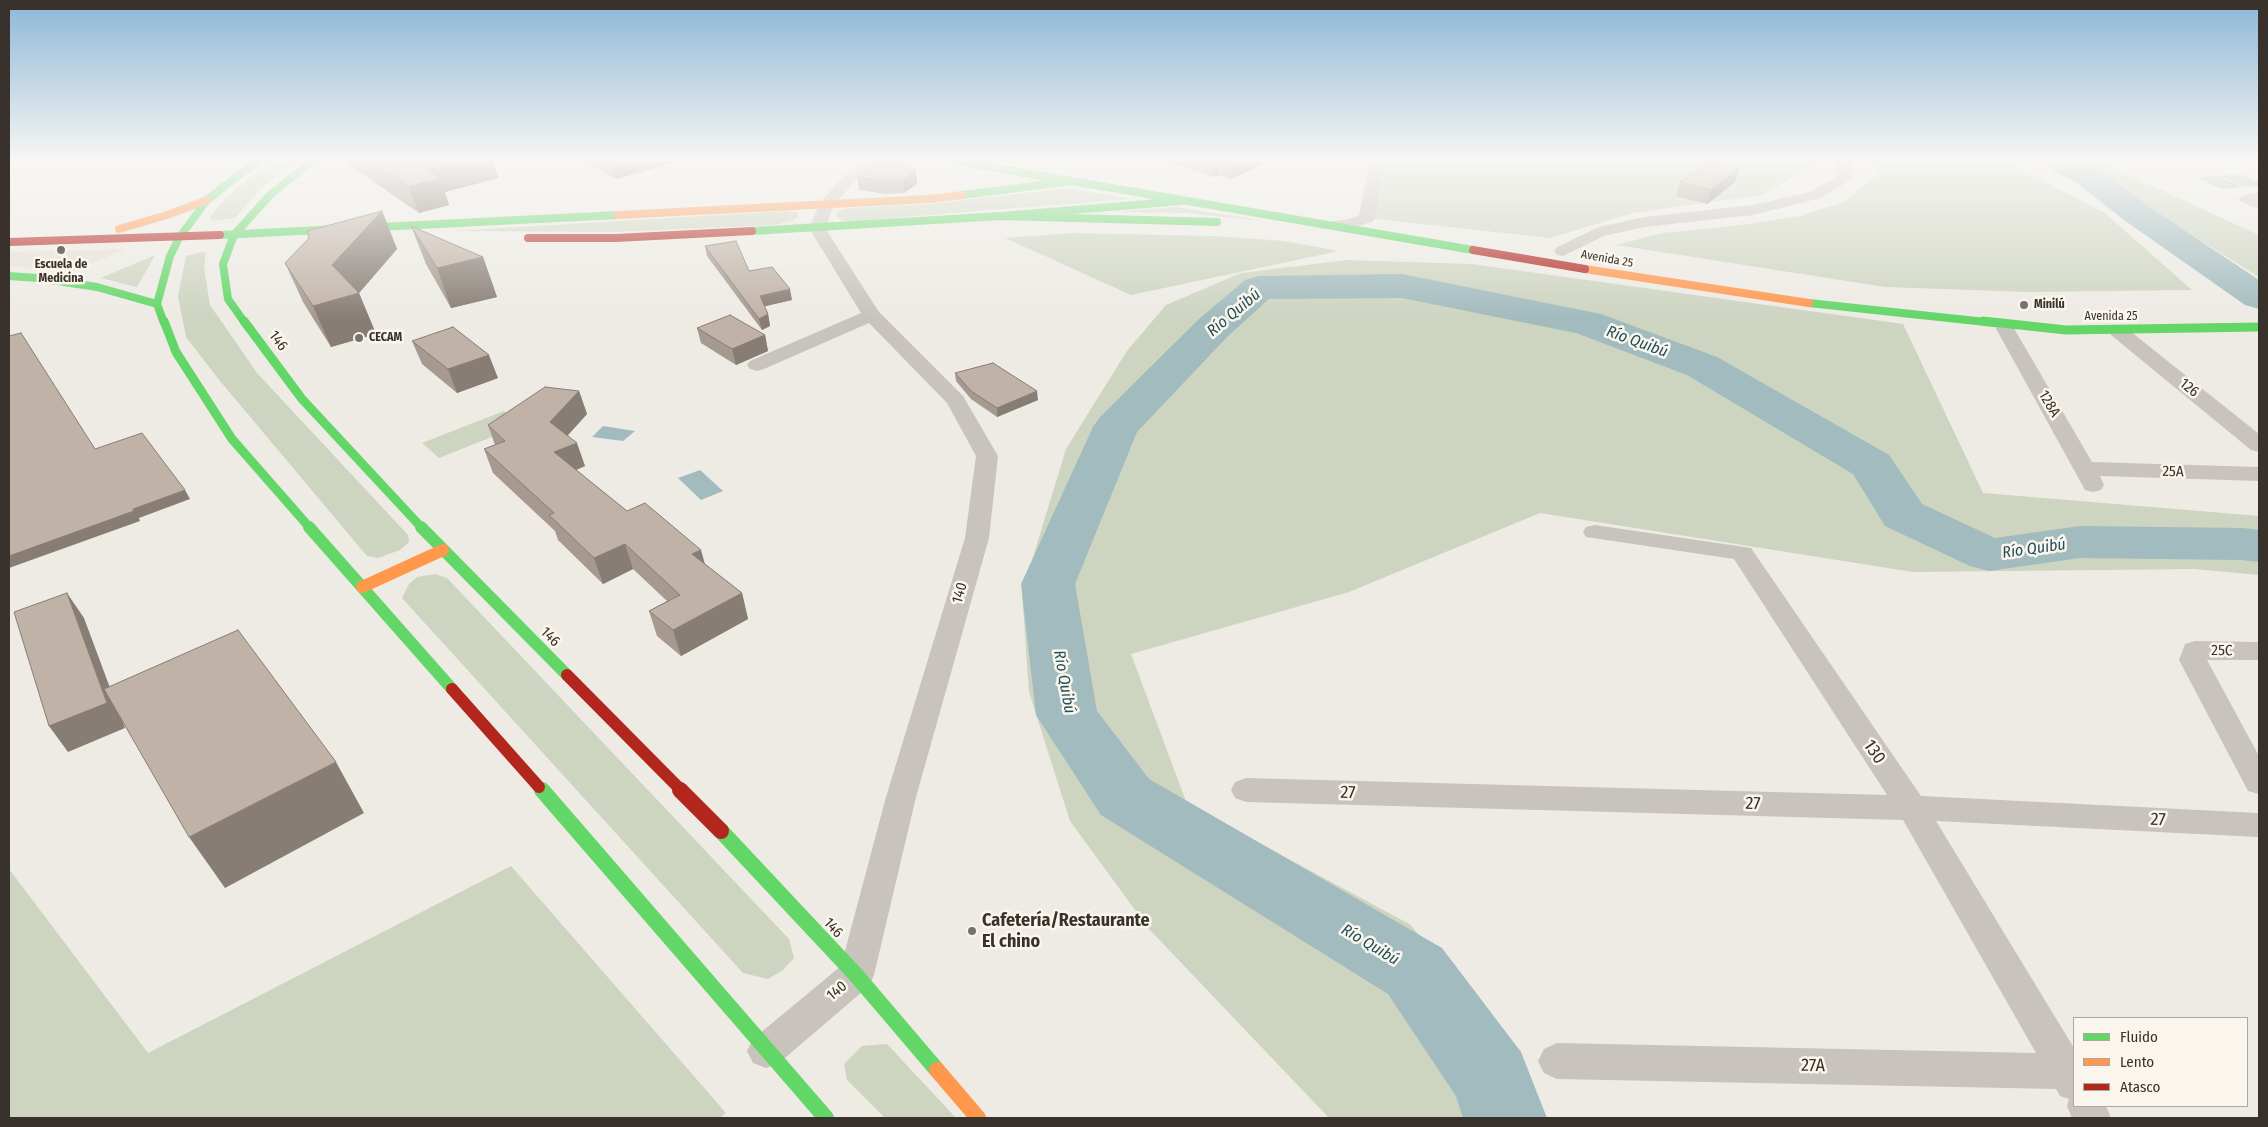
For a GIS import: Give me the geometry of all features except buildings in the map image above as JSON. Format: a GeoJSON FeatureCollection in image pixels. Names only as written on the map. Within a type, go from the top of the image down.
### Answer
{"type":"FeatureCollection","features":[{"type":"Feature","properties":{"kind":"main road"},"geometry":{"type":"LineString","coordinates":[[70,240],[173,214]]}},
{"type":"Feature","properties":{"kind":"main road"},"geometry":{"type":"LineString","coordinates":[[197,214],[179,238],[167,264],[157,304],[176,352],[232,439],[623,883],[766,1052],[826,1118]]}},
{"type":"Feature","properties":{"kind":"main road","name":"146"},"geometry":{"type":"LineString","coordinates":[[253,214],[234,235],[223,264],[228,299],[302,399],[443,550],[695,803],[856,974],[978,1118]]}},
{"type":"Feature","properties":{"kind":"main road"},"geometry":{"type":"LineString","coordinates":[[9,242],[179,238],[646,214]]}},
{"type":"Feature","properties":{"kind":"main road"},"geometry":{"type":"LineString","coordinates":[[518,238],[616,238],[817,228],[1030,214]]}},
{"type":"Feature","properties":{"kind":"main road","name":"Avenida 25"},"geometry":{"type":"LineString","coordinates":[[1282,214],[1333,220],[1480,251],[1650,280],[1832,307],[2066,330],[2118,331],[2254,327]]}},
{"type":"Feature","properties":{"kind":"main road"},"geometry":{"type":"LineString","coordinates":[[1001,216],[1188,220],[1226,223]]}},
{"type":"Feature","properties":{"kind":"main road"},"geometry":{"type":"LineString","coordinates":[[1264,226],[1321,231],[1480,251]]}},
{"type":"Feature","properties":{"kind":"main road"},"geometry":{"type":"LineString","coordinates":[[262,234],[400,238]]}},
{"type":"Feature","properties":{"kind":"main road","name":"Avenida 25"},"geometry":{"type":"LineString","coordinates":[[1558,250],[1583,254]]}},
{"type":"Feature","properties":{"kind":"main road"},"geometry":{"type":"LineString","coordinates":[[9,276],[38,278],[97,288],[157,304]]}},
{"type":"Feature","properties":{"kind":"main road"},"geometry":{"type":"LineString","coordinates":[[362,587],[443,550]]}},
{"type":"Feature","properties":{"kind":"street"},"geometry":{"type":"LineString","coordinates":[[817,228],[823,214]]}},
{"type":"Feature","properties":{"kind":"street"},"geometry":{"type":"LineString","coordinates":[[1333,220],[1351,224],[1371,219],[1372,214]]}},
{"type":"Feature","properties":{"kind":"street"},"geometry":{"type":"LineString","coordinates":[[1558,250],[1599,232],[1644,222],[1720,214]]}},
{"type":"Feature","properties":{"kind":"street","name":"140"},"geometry":{"type":"LineString","coordinates":[[766,1052],[856,974],[901,797],[976,538],[987,456],[956,400],[872,315],[817,228]]}},
{"type":"Feature","properties":{"kind":"street"},"geometry":{"type":"LineString","coordinates":[[757,365],[872,315]]}},
{"type":"Feature","properties":{"kind":"street","name":"128A"},"geometry":{"type":"LineString","coordinates":[[2003,325],[2090,477]]}},
{"type":"Feature","properties":{"kind":"street","name":"126"},"geometry":{"type":"LineString","coordinates":[[2118,331],[2259,445]]}},
{"type":"Feature","properties":{"kind":"street","name":"25A"},"geometry":{"type":"LineString","coordinates":[[2090,477],[2259,474]]}},
{"type":"Feature","properties":{"kind":"street","name":"130"},"geometry":{"type":"LineString","coordinates":[[1595,532],[1742,553],[1912,808],[2071,1077]]}},
{"type":"Feature","properties":{"kind":"street","name":"25C"},"geometry":{"type":"LineString","coordinates":[[2259,652],[2195,650],[2192,660],[2259,782]]}},
{"type":"Feature","properties":{"kind":"street","name":"27"},"geometry":{"type":"LineString","coordinates":[[1246,790],[1912,808],[2259,825]]}},
{"type":"Feature","properties":{"kind":"street","name":"27A"},"geometry":{"type":"LineString","coordinates":[[1557,1061],[2071,1077]]}},
{"type":"Feature","properties":{"kind":"green space"},"geometry":{"type":"Polygon","coordinates":[[[213,214],[239,214],[235,218],[211,221],[210,217],[213,214]]]}},
{"type":"Feature","properties":{"kind":"green space"},"geometry":{"type":"Polygon","coordinates":[[[744,214],[797,214],[799,217],[792,221],[773,225],[614,232],[452,231],[744,214]]]}},
{"type":"Feature","properties":{"kind":"green space"},"geometry":{"type":"Polygon","coordinates":[[[837,214],[947,214],[854,221],[842,221],[836,216],[837,214]]]}},
{"type":"Feature","properties":{"kind":"green space"},"geometry":{"type":"Polygon","coordinates":[[[1190,214],[1218,214],[1265,221],[1190,214]]]}},
{"type":"Feature","properties":{"kind":"green space"},"geometry":{"type":"Polygon","coordinates":[[[1368,214],[1631,214],[1550,238],[1367,218],[1368,214]]]}},
{"type":"Feature","properties":{"kind":"green space"},"geometry":{"type":"Polygon","coordinates":[[[1808,214],[2106,214],[2192,290],[2027,292],[1885,287],[1616,245],[1662,233],[1742,225],[1808,214]]]}},
{"type":"Feature","properties":{"kind":"green space"},"geometry":{"type":"Polygon","coordinates":[[[2157,214],[2212,214],[2259,235],[2259,277],[2157,214]]]}},
{"type":"Feature","properties":{"kind":"green space"},"geometry":{"type":"Polygon","coordinates":[[[1072,233],[1213,236],[1284,241],[1339,251],[1131,295],[1005,238],[1072,233]]]}},
{"type":"Feature","properties":{"kind":"green space"},"geometry":{"type":"Polygon","coordinates":[[[202,252],[206,253],[204,267],[210,305],[257,373],[408,535],[409,542],[400,550],[378,558],[367,556],[220,381],[186,337],[178,296],[186,256],[202,252]]]}},
{"type":"Feature","properties":{"kind":"green space"},"geometry":{"type":"Polygon","coordinates":[[[155,255],[137,287],[101,278],[155,255]]]}},
{"type":"Feature","properties":{"kind":"green space"},"geometry":{"type":"Polygon","coordinates":[[[1347,260],[1472,264],[1903,324],[1983,493],[2259,516],[2259,575],[2194,569],[1913,572],[1540,513],[1349,592],[1131,654],[1187,804],[1411,925],[1531,1085],[1537,1118],[1329,1118],[1149,929],[1070,821],[1029,692],[1022,593],[1066,449],[1127,351],[1166,305],[1241,273],[1347,260]]]}},
{"type":"Feature","properties":{"kind":"green space"},"geometry":{"type":"Polygon","coordinates":[[[504,411],[522,425],[439,458],[422,443],[504,411]]]}},
{"type":"Feature","properties":{"kind":"green space"},"geometry":{"type":"Polygon","coordinates":[[[435,574],[447,578],[789,939],[794,958],[783,970],[768,979],[743,973],[402,598],[409,584],[417,577],[435,574]]]}},
{"type":"Feature","properties":{"kind":"green space"},"geometry":{"type":"Polygon","coordinates":[[[511,866],[726,1113],[720,1118],[9,1118],[9,869],[148,1053],[511,866]]]}},
{"type":"Feature","properties":{"kind":"green space"},"geometry":{"type":"Polygon","coordinates":[[[887,1044],[956,1118],[885,1118],[847,1080],[844,1064],[862,1046],[887,1044]]]}},
{"type":"Feature","properties":{"kind":"shaded area"},"geometry":{"type":"Polygon","coordinates":[[[126,249],[74,271],[9,266],[9,252],[126,249]]]}},
{"type":"Feature","properties":{"kind":"water"},"geometry":{"type":"Polygon","coordinates":[[[603,426],[635,431],[623,441],[592,437],[603,426]]]}},
{"type":"Feature","properties":{"kind":"water"},"geometry":{"type":"Polygon","coordinates":[[[700,470],[723,491],[701,500],[678,478],[700,470]]]}},
{"type":"Feature","properties":{"kind":"waterway","name":"Río Quibú"},"geometry":{"type":"LineString","coordinates":[[2137,214],[2259,297]]}},
{"type":"Feature","properties":{"kind":"waterway","name":"Río Quibú"},"geometry":{"type":"LineString","coordinates":[[1505,1118],[1492,1079],[1415,971],[1125,797],[1067,715],[1048,584],[1116,427],[1214,327],[1259,288],[1402,286],[1587,323],[1702,366],[1872,465],[1903,515],[1989,555],[2080,542],[2242,544],[2259,546]]}},
{"type":"Feature","properties":{"kind":"traffic: fast"},"geometry":{"type":"LineString","coordinates":[[197,214],[179,238],[170,256],[157,304],[176,352],[232,439],[452,689]]}},
{"type":"Feature","properties":{"kind":"traffic: fast"},"geometry":{"type":"LineString","coordinates":[[253,214],[234,235],[223,264],[228,299],[302,399],[453,561],[567,675]]}},
{"type":"Feature","properties":{"kind":"traffic: fast"},"geometry":{"type":"LineString","coordinates":[[752,231],[1030,214]]}},
{"type":"Feature","properties":{"kind":"traffic: fast"},"geometry":{"type":"LineString","coordinates":[[1261,214],[1473,250]]}},
{"type":"Feature","properties":{"kind":"traffic: fast"},"geometry":{"type":"LineString","coordinates":[[220,235],[618,215]]}},
{"type":"Feature","properties":{"kind":"traffic: fast"},"geometry":{"type":"LineString","coordinates":[[1001,216],[1217,222]]}},
{"type":"Feature","properties":{"kind":"traffic: fast"},"geometry":{"type":"LineString","coordinates":[[9,276],[38,278],[97,287],[157,304]]}},
{"type":"Feature","properties":{"kind":"traffic: fast"},"geometry":{"type":"LineString","coordinates":[[1809,303],[2066,330],[2259,327]]}},
{"type":"Feature","properties":{"kind":"traffic: fast"},"geometry":{"type":"LineString","coordinates":[[539,787],[826,1118]]}},
{"type":"Feature","properties":{"kind":"traffic: fast"},"geometry":{"type":"LineString","coordinates":[[721,831],[856,975],[937,1070]]}},
{"type":"Feature","properties":{"kind":"traffic: slow"},"geometry":{"type":"LineString","coordinates":[[119,229],[171,214]]}},
{"type":"Feature","properties":{"kind":"traffic: slow"},"geometry":{"type":"LineString","coordinates":[[618,215],[645,214]]}},
{"type":"Feature","properties":{"kind":"traffic: slow"},"geometry":{"type":"LineString","coordinates":[[1585,269],[1809,303]]}},
{"type":"Feature","properties":{"kind":"traffic: slow"},"geometry":{"type":"LineString","coordinates":[[362,587],[443,550]]}},
{"type":"Feature","properties":{"kind":"traffic: slow"},"geometry":{"type":"LineString","coordinates":[[937,1070],[978,1118]]}},
{"type":"Feature","properties":{"kind":"traffic: jam"},"geometry":{"type":"LineString","coordinates":[[528,238],[616,238],[752,231]]}},
{"type":"Feature","properties":{"kind":"traffic: jam"},"geometry":{"type":"LineString","coordinates":[[9,242],[220,235]]}},
{"type":"Feature","properties":{"kind":"traffic: jam"},"geometry":{"type":"LineString","coordinates":[[1473,250],[1585,269]]}},
{"type":"Feature","properties":{"kind":"traffic: jam"},"geometry":{"type":"LineString","coordinates":[[567,675],[721,831]]}},
{"type":"Feature","properties":{"kind":"traffic: jam"},"geometry":{"type":"LineString","coordinates":[[452,689],[539,787]]}},
{"type":"Feature","properties":{"kind":"place","name":"Escuela de Medicina"},"geometry":{"type":"Point","coordinates":[61,250]}},
{"type":"Feature","properties":{"kind":"place","name":"Minilú"},"geometry":{"type":"Point","coordinates":[2024,305]}},
{"type":"Feature","properties":{"kind":"place","name":"CECAM"},"geometry":{"type":"Point","coordinates":[359,338]}},
{"type":"Feature","properties":{"kind":"place","name":"Cafetería/Restaurante El chino"},"geometry":{"type":"Point","coordinates":[972,931]}}]}
